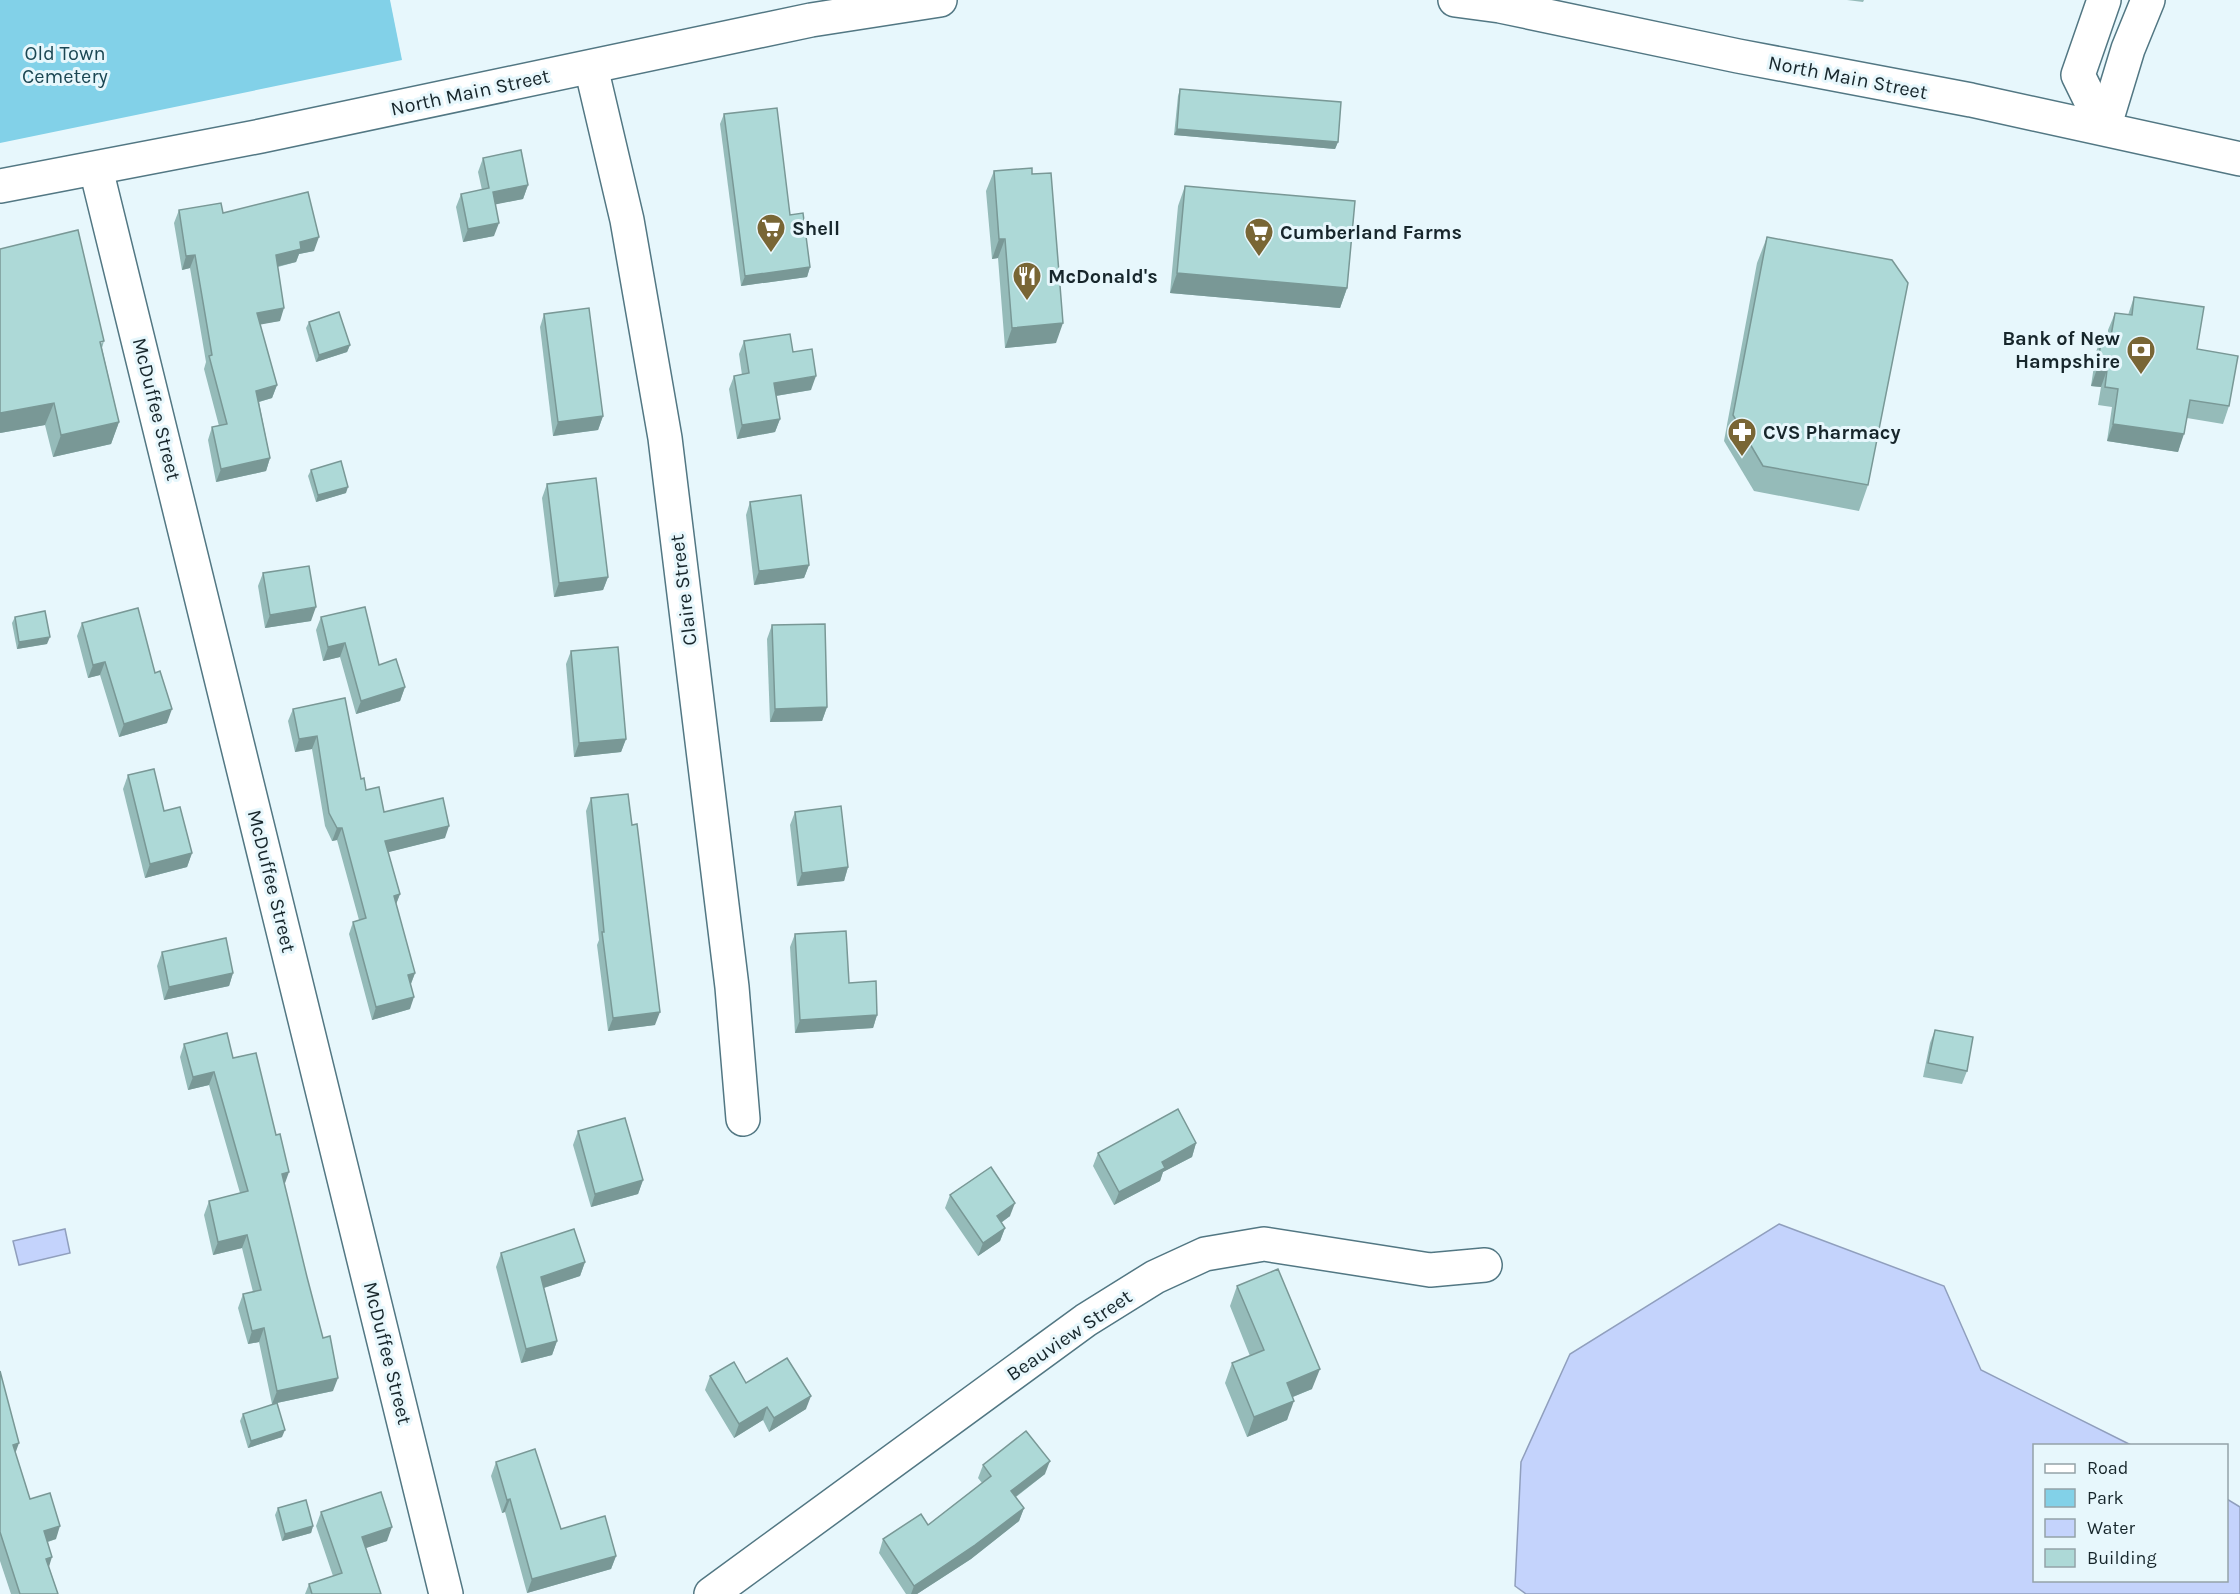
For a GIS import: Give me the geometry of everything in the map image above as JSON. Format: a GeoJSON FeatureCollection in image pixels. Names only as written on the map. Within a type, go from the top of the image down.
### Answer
{"type":"FeatureCollection","features":[{"type":"Feature","properties":{"kind":"street","name":"North Main Street"},"geometry":{"type":"LineString","coordinates":[[0,186],[591,67],[800,22],[940,0]]}},
{"type":"Feature","properties":{"kind":"street","name":"North Main Street"},"geometry":{"type":"LineString","coordinates":[[1455,0],[1500,6],[1578,11],[2240,159]]}},
{"type":"Feature","properties":{"kind":"street"},"geometry":{"type":"LineString","coordinates":[[2104,0],[2078,75],[2104,128]]}},
{"type":"Feature","properties":{"kind":"street"},"geometry":{"type":"LineString","coordinates":[[2104,128],[2128,49],[2148,0]]}},
{"type":"Feature","properties":{"kind":"street","name":"Claire Street"},"geometry":{"type":"LineString","coordinates":[[591,67],[627,220],[665,438],[732,987],[743,1119]]}},
{"type":"Feature","properties":{"kind":"street","name":"McDuffee Street"},"geometry":{"type":"LineString","coordinates":[[96,168],[446,1594]]}},
{"type":"Feature","properties":{"kind":"street","name":"Beauview Street"},"geometry":{"type":"LineString","coordinates":[[711,1594],[1086,1320],[1155,1277],[1205,1254],[1264,1244],[1430,1270],[1485,1265]]}},
{"type":"Feature","properties":{"kind":"green space","name":"Old Town Cemetery"},"geometry":{"type":"Polygon","coordinates":[[[0,0],[390,0],[402,60],[0,143],[0,0]]]}},
{"type":"Feature","properties":{"kind":"water"},"geometry":{"type":"Polygon","coordinates":[[[1779,1224],[1944,1286],[1981,1370],[2129,1444],[2033,1444],[2033,1582],[2228,1582],[2228,1500],[2240,1507],[2240,1594],[1526,1594],[1515,1586],[1521,1462],[1570,1354],[1779,1224]]]}},
{"type":"Feature","properties":{"kind":"water"},"geometry":{"type":"Polygon","coordinates":[[[65,1229],[70,1253],[19,1265],[13,1241],[65,1229]]]}},
{"type":"Feature","properties":{"kind":"building"},"geometry":{"type":"Polygon","coordinates":[[[1180,89],[1341,102],[1338,142],[1177,129],[1180,89]]]}},
{"type":"Feature","properties":{"kind":"building"},"geometry":{"type":"Polygon","coordinates":[[[777,108],[790,215],[803,213],[810,267],[745,276],[724,114],[777,108]]]}},
{"type":"Feature","properties":{"kind":"building"},"geometry":{"type":"Polygon","coordinates":[[[521,150],[528,185],[493,192],[499,223],[468,229],[461,194],[489,188],[483,158],[521,150]]]}},
{"type":"Feature","properties":{"kind":"building","name":"McDonald's"},"geometry":{"type":"Polygon","coordinates":[[[1032,168],[1032,174],[1051,173],[1063,323],[1012,328],[1005,239],[999,239],[994,171],[1032,168]]]}},
{"type":"Feature","properties":{"kind":"building","name":"Cumberland Farms"},"geometry":{"type":"Polygon","coordinates":[[[1185,186],[1355,201],[1347,288],[1177,273],[1185,186]]]}},
{"type":"Feature","properties":{"kind":"building"},"geometry":{"type":"Polygon","coordinates":[[[308,192],[319,237],[300,242],[301,249],[276,255],[284,308],[257,313],[277,385],[256,391],[270,458],[221,469],[212,427],[227,424],[209,356],[212,355],[195,255],[186,256],[179,210],[221,203],[223,213],[308,192]]]}},
{"type":"Feature","properties":{"kind":"building"},"geometry":{"type":"Polygon","coordinates":[[[78,230],[104,341],[100,342],[119,422],[61,435],[54,403],[0,413],[0,249],[78,230]]]}},
{"type":"Feature","properties":{"kind":"building","name":"CVS Pharmacy"},"geometry":{"type":"Polygon","coordinates":[[[1767,237],[1892,260],[1908,283],[1868,485],[1763,466],[1733,415],[1767,237]]]}},
{"type":"Feature","properties":{"kind":"building","name":"Bank of New Hampshire"},"geometry":{"type":"Polygon","coordinates":[[[2134,297],[2204,307],[2197,349],[2238,356],[2229,406],[2190,400],[2184,434],[2113,424],[2118,389],[2105,387],[2107,370],[2097,369],[2102,335],[2111,336],[2115,313],[2132,315],[2134,297]]]}},
{"type":"Feature","properties":{"kind":"building"},"geometry":{"type":"Polygon","coordinates":[[[589,308],[603,416],[558,422],[544,314],[589,308]]]}},
{"type":"Feature","properties":{"kind":"building"},"geometry":{"type":"Polygon","coordinates":[[[339,312],[350,345],[319,355],[309,322],[339,312]]]}},
{"type":"Feature","properties":{"kind":"building"},"geometry":{"type":"Polygon","coordinates":[[[790,334],[793,352],[812,349],[816,376],[774,383],[780,419],[742,425],[734,376],[749,373],[744,341],[790,334]]]}},
{"type":"Feature","properties":{"kind":"building"},"geometry":{"type":"Polygon","coordinates":[[[341,461],[348,487],[318,495],[311,470],[341,461]]]}},
{"type":"Feature","properties":{"kind":"building"},"geometry":{"type":"Polygon","coordinates":[[[596,478],[608,577],[559,583],[547,484],[596,478]]]}},
{"type":"Feature","properties":{"kind":"building"},"geometry":{"type":"Polygon","coordinates":[[[801,495],[809,565],[759,571],[750,502],[801,495]]]}},
{"type":"Feature","properties":{"kind":"building"},"geometry":{"type":"Polygon","coordinates":[[[309,566],[316,607],[270,615],[263,573],[309,566]]]}},
{"type":"Feature","properties":{"kind":"building"},"geometry":{"type":"Polygon","coordinates":[[[365,607],[379,665],[396,659],[405,687],[361,701],[345,643],[328,647],[321,617],[365,607]]]}},
{"type":"Feature","properties":{"kind":"building"},"geometry":{"type":"Polygon","coordinates":[[[138,608],[155,673],[160,671],[172,709],[124,724],[105,662],[93,665],[82,623],[138,608]]]}},
{"type":"Feature","properties":{"kind":"building"},"geometry":{"type":"Polygon","coordinates":[[[45,611],[50,637],[19,642],[15,617],[45,611]]]}},
{"type":"Feature","properties":{"kind":"building"},"geometry":{"type":"Polygon","coordinates":[[[825,624],[827,707],[775,709],[772,625],[825,624]]]}},
{"type":"Feature","properties":{"kind":"building"},"geometry":{"type":"Polygon","coordinates":[[[618,647],[626,739],[579,743],[571,651],[618,647]]]}},
{"type":"Feature","properties":{"kind":"building"},"geometry":{"type":"Polygon","coordinates":[[[345,698],[361,779],[364,778],[366,790],[379,787],[384,812],[443,798],[449,826],[385,841],[400,894],[394,896],[415,973],[408,975],[414,997],[376,1007],[353,922],[366,918],[342,828],[337,828],[329,813],[317,736],[299,739],[293,709],[345,698]]]}},
{"type":"Feature","properties":{"kind":"building"},"geometry":{"type":"Polygon","coordinates":[[[154,769],[164,811],[180,807],[192,853],[150,864],[128,775],[154,769]]]}},
{"type":"Feature","properties":{"kind":"building"},"geometry":{"type":"Polygon","coordinates":[[[628,794],[632,825],[637,824],[660,1012],[613,1018],[602,932],[604,932],[591,798],[628,794]]]}},
{"type":"Feature","properties":{"kind":"building"},"geometry":{"type":"Polygon","coordinates":[[[841,806],[848,867],[802,873],[795,812],[841,806]]]}},
{"type":"Feature","properties":{"kind":"building"},"geometry":{"type":"Polygon","coordinates":[[[846,931],[849,983],[876,981],[877,1015],[800,1020],[795,934],[846,931]]]}},
{"type":"Feature","properties":{"kind":"building"},"geometry":{"type":"Polygon","coordinates":[[[226,938],[233,973],[169,987],[162,952],[226,938]]]}},
{"type":"Feature","properties":{"kind":"building"},"geometry":{"type":"Polygon","coordinates":[[[1935,1030],[1973,1037],[1967,1071],[1928,1063],[1935,1030]]]}},
{"type":"Feature","properties":{"kind":"building"},"geometry":{"type":"Polygon","coordinates":[[[227,1033],[233,1058],[256,1053],[276,1135],[280,1134],[289,1172],[282,1174],[307,1277],[323,1338],[330,1336],[338,1378],[277,1391],[264,1328],[252,1331],[243,1294],[261,1290],[247,1235],[218,1242],[209,1201],[248,1191],[214,1072],[193,1077],[184,1044],[227,1033]]]}},
{"type":"Feature","properties":{"kind":"building"},"geometry":{"type":"Polygon","coordinates":[[[1178,1109],[1196,1143],[1162,1162],[1165,1168],[1119,1192],[1098,1153],[1178,1109]]]}},
{"type":"Feature","properties":{"kind":"building"},"geometry":{"type":"Polygon","coordinates":[[[625,1118],[643,1180],[595,1194],[578,1131],[625,1118]]]}},
{"type":"Feature","properties":{"kind":"building"},"geometry":{"type":"Polygon","coordinates":[[[991,1167],[1015,1203],[997,1216],[1005,1228],[983,1243],[950,1195],[991,1167]]]}},
{"type":"Feature","properties":{"kind":"building"},"geometry":{"type":"Polygon","coordinates":[[[574,1229],[585,1262],[541,1277],[557,1341],[526,1349],[501,1253],[574,1229]]]}},
{"type":"Feature","properties":{"kind":"building"},"geometry":{"type":"Polygon","coordinates":[[[1278,1269],[1320,1369],[1287,1383],[1294,1401],[1254,1417],[1232,1363],[1264,1350],[1237,1286],[1278,1269]]]}},
{"type":"Feature","properties":{"kind":"building"},"geometry":{"type":"Polygon","coordinates":[[[787,1358],[811,1396],[774,1418],[767,1407],[739,1424],[710,1376],[734,1362],[746,1383],[787,1358]]]}},
{"type":"Feature","properties":{"kind":"building"},"geometry":{"type":"Polygon","coordinates":[[[0,1371],[19,1443],[13,1445],[30,1499],[50,1493],[60,1526],[44,1531],[52,1557],[46,1559],[58,1594],[20,1594],[0,1532],[0,1371]]]}},
{"type":"Feature","properties":{"kind":"building"},"geometry":{"type":"Polygon","coordinates":[[[277,1403],[285,1430],[251,1441],[243,1414],[277,1403]]]}},
{"type":"Feature","properties":{"kind":"building"},"geometry":{"type":"Polygon","coordinates":[[[1026,1431],[1050,1461],[1011,1491],[1024,1508],[975,1545],[914,1586],[883,1539],[921,1514],[928,1525],[991,1476],[983,1465],[1026,1431]]]}},
{"type":"Feature","properties":{"kind":"building"},"geometry":{"type":"Polygon","coordinates":[[[535,1449],[561,1529],[605,1516],[616,1556],[532,1579],[510,1499],[507,1500],[496,1462],[535,1449]]]}},
{"type":"Feature","properties":{"kind":"building"},"geometry":{"type":"Polygon","coordinates":[[[381,1492],[392,1527],[362,1537],[381,1594],[312,1594],[309,1584],[342,1573],[321,1512],[381,1492]]]}},
{"type":"Feature","properties":{"kind":"building"},"geometry":{"type":"Polygon","coordinates":[[[306,1500],[313,1526],[285,1534],[278,1508],[306,1500]]]}},
{"type":"Feature","properties":{"kind":"place","name":"Shell"},"geometry":{"type":"Point","coordinates":[771,254]}},
{"type":"Feature","properties":{"kind":"place","name":"Cumberland Farms"},"geometry":{"type":"Point","coordinates":[1259,258]}},
{"type":"Feature","properties":{"kind":"place","name":"McDonald's"},"geometry":{"type":"Point","coordinates":[1027,302]}},
{"type":"Feature","properties":{"kind":"place","name":"Bank of New Hampshire"},"geometry":{"type":"Point","coordinates":[2141,376]}},
{"type":"Feature","properties":{"kind":"place","name":"CVS Pharmacy"},"geometry":{"type":"Point","coordinates":[1742,458]}}]}
